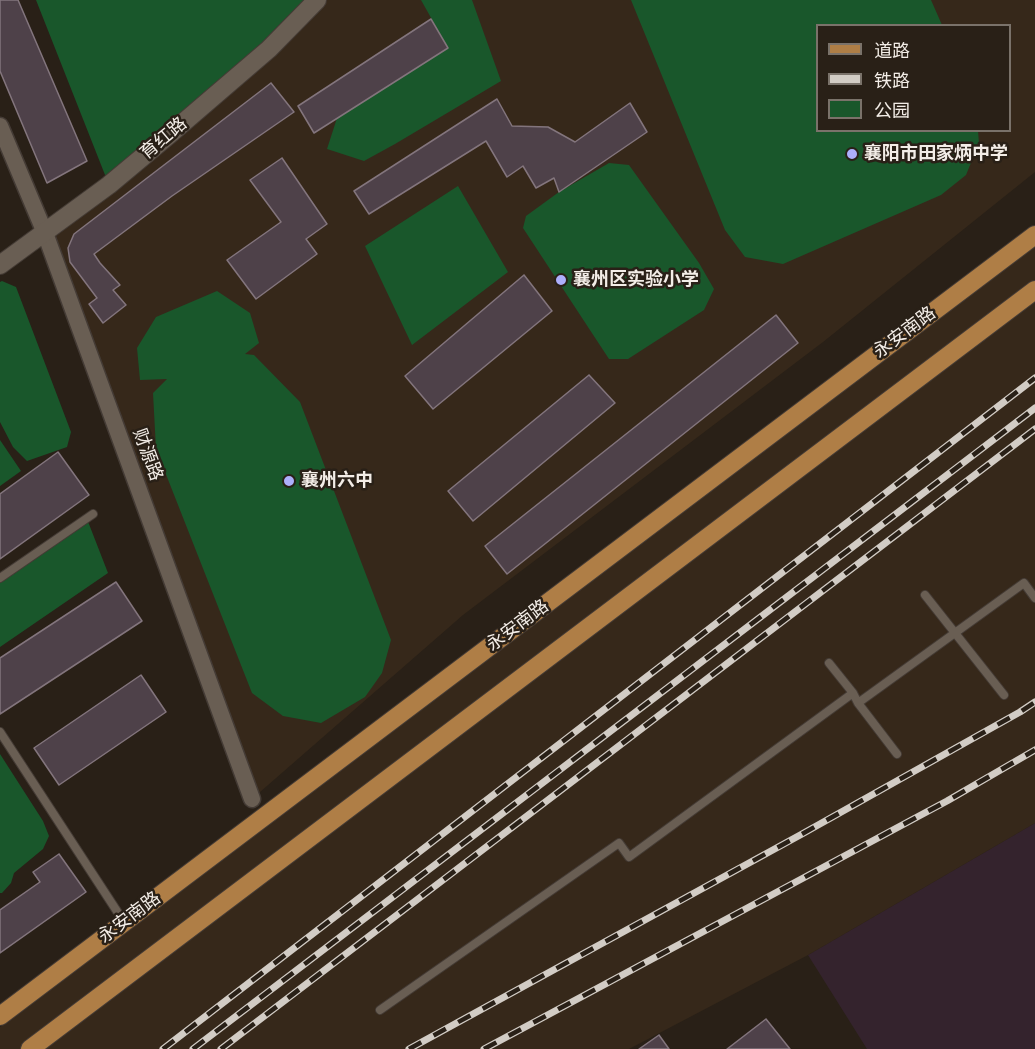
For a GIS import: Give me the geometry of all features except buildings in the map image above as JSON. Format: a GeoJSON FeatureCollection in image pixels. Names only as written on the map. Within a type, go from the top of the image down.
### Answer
{"type":"FeatureCollection","features":[{"type":"Feature","properties":{"kind":"main road","name":"永安南路"},"geometry":{"type":"LineString","coordinates":[[0,1016],[1035,235]]}},
{"type":"Feature","properties":{"kind":"main road"},"geometry":{"type":"LineString","coordinates":[[30,1049],[1035,290]]}},
{"type":"Feature","properties":{"kind":"street","name":"育红路"},"geometry":{"type":"LineString","coordinates":[[0,265],[109,185],[269,49],[317,0]]}},
{"type":"Feature","properties":{"kind":"street","name":"财源路"},"geometry":{"type":"LineString","coordinates":[[0,126],[45,233],[252,799]]}},
{"type":"Feature","properties":{"kind":"lane"},"geometry":{"type":"LineString","coordinates":[[0,578],[93,514]]}},
{"type":"Feature","properties":{"kind":"lane"},"geometry":{"type":"LineString","coordinates":[[858,703],[1024,583],[1035,598]]}},
{"type":"Feature","properties":{"kind":"lane"},"geometry":{"type":"LineString","coordinates":[[925,594],[1004,695]]}},
{"type":"Feature","properties":{"kind":"lane"},"geometry":{"type":"LineString","coordinates":[[829,663],[897,754]]}},
{"type":"Feature","properties":{"kind":"lane"},"geometry":{"type":"LineString","coordinates":[[380,1010],[619,843],[629,857],[853,693]]}},
{"type":"Feature","properties":{"kind":"lane"},"geometry":{"type":"LineString","coordinates":[[0,732],[124,922]]}},
{"type":"Feature","properties":{"kind":"shaded area"},"geometry":{"type":"Polygon","coordinates":[[[317,0],[1035,0],[1035,172],[823,342],[463,615],[252,799],[45,233],[317,0]]]}},
{"type":"Feature","properties":{"kind":"shaded area"},"geometry":{"type":"Polygon","coordinates":[[[1035,233],[1035,823],[808,955],[629,1049],[0,1049],[0,1027],[1035,233]]]}},
{"type":"Feature","properties":{"kind":"shaded area"},"geometry":{"type":"Polygon","coordinates":[[[1035,823],[1035,1049],[867,1049],[808,955],[1035,823]]]}},
{"type":"Feature","properties":{"kind":"green space"},"geometry":{"type":"Polygon","coordinates":[[[36,0],[317,0],[109,185],[36,0]]]}},
{"type":"Feature","properties":{"kind":"green space"},"geometry":{"type":"Polygon","coordinates":[[[421,0],[472,0],[501,81],[364,161],[327,149],[337,118],[448,48],[421,0]]]}},
{"type":"Feature","properties":{"kind":"green space","name":"襄阳市田家炳中学"},"geometry":{"type":"Polygon","coordinates":[[[631,0],[931,0],[942,24],[816,24],[816,132],[978,132],[979,143],[966,175],[941,195],[783,264],[745,257],[725,230],[631,0]]]}},
{"type":"Feature","properties":{"kind":"green space"},"geometry":{"type":"Polygon","coordinates":[[[609,163],[629,165],[699,263],[714,289],[704,310],[628,359],[609,359],[523,228],[526,216],[559,192],[609,163]]]}},
{"type":"Feature","properties":{"kind":"green space"},"geometry":{"type":"Polygon","coordinates":[[[458,186],[508,272],[412,345],[365,246],[458,186]]]}},
{"type":"Feature","properties":{"kind":"green space"},"geometry":{"type":"Polygon","coordinates":[[[0,282],[16,287],[71,432],[67,447],[27,461],[13,447],[0,422],[0,282]]]}},
{"type":"Feature","properties":{"kind":"green space"},"geometry":{"type":"Polygon","coordinates":[[[217,291],[250,313],[259,343],[245,354],[254,355],[300,402],[391,640],[382,673],[365,697],[321,723],[283,716],[252,693],[156,449],[153,393],[167,379],[140,380],[137,348],[156,317],[217,291]]]}},
{"type":"Feature","properties":{"kind":"green space"},"geometry":{"type":"Polygon","coordinates":[[[0,440],[21,471],[0,486],[0,440]]]}},
{"type":"Feature","properties":{"kind":"green space"},"geometry":{"type":"Polygon","coordinates":[[[87,519],[108,573],[0,647],[0,578],[87,519]]]}},
{"type":"Feature","properties":{"kind":"green space"},"geometry":{"type":"Polygon","coordinates":[[[0,754],[43,821],[49,836],[43,849],[14,873],[11,883],[2,893],[0,893],[0,754]]]}},
{"type":"Feature","properties":{"kind":"railway"},"geometry":{"type":"LineString","coordinates":[[163,1049],[1035,378]]}},
{"type":"Feature","properties":{"kind":"railway"},"geometry":{"type":"LineString","coordinates":[[193,1049],[1035,408]]}},
{"type":"Feature","properties":{"kind":"railway"},"geometry":{"type":"LineString","coordinates":[[221,1049],[1035,429]]}},
{"type":"Feature","properties":{"kind":"railway"},"geometry":{"type":"LineString","coordinates":[[409,1049],[802,834],[1035,702]]}},
{"type":"Feature","properties":{"kind":"railway"},"geometry":{"type":"LineString","coordinates":[[484,1049],[947,801],[1035,750]]}},
{"type":"Feature","properties":{"kind":"place","name":"襄阳市田家炳中学"},"geometry":{"type":"Point","coordinates":[852,154]}},
{"type":"Feature","properties":{"kind":"place","name":"襄州区实验小学"},"geometry":{"type":"Point","coordinates":[561,280]}},
{"type":"Feature","properties":{"kind":"place","name":"襄州六中"},"geometry":{"type":"Point","coordinates":[289,481]}}]}
